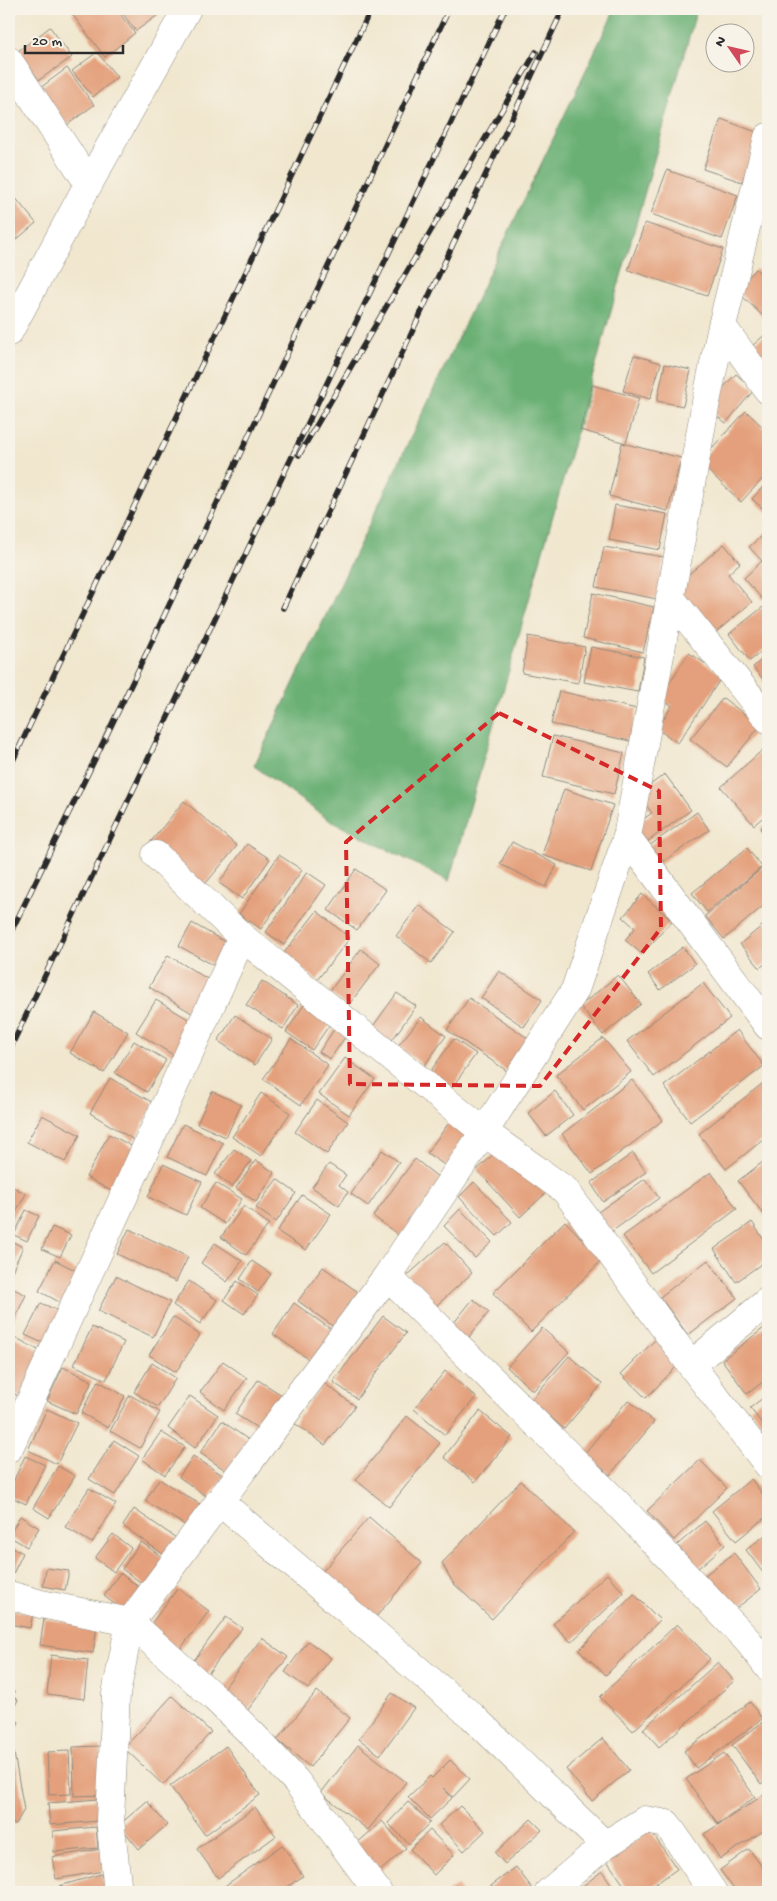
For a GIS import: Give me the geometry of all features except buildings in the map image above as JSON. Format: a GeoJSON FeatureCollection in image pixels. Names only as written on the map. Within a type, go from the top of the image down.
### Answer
{"type":"FeatureCollection","features":[{"type":"Feature","properties":{"kind":"street"},"geometry":{"type":"LineString","coordinates":[[9,332],[187,9]]}},
{"type":"Feature","properties":{"kind":"street"},"geometry":{"type":"LineString","coordinates":[[9,61],[89,184]]}},
{"type":"Feature","properties":{"kind":"street"},"geometry":{"type":"LineString","coordinates":[[118,1892],[110,1819],[116,1694],[130,1622],[387,1276],[484,1132],[575,990],[627,836],[652,710],[670,597],[705,407],[722,326],[768,142]]}},
{"type":"Feature","properties":{"kind":"street"},"geometry":{"type":"LineString","coordinates":[[722,326],[768,390]]}},
{"type":"Feature","properties":{"kind":"street"},"geometry":{"type":"LineString","coordinates":[[670,597],[768,718]]}},
{"type":"Feature","properties":{"kind":"street"},"geometry":{"type":"LineString","coordinates":[[627,836],[768,1026]]}},
{"type":"Feature","properties":{"kind":"street"},"geometry":{"type":"LineString","coordinates":[[156,855],[242,937],[484,1132],[565,1190],[691,1365],[768,1465]]}},
{"type":"Feature","properties":{"kind":"street"},"geometry":{"type":"LineString","coordinates":[[9,1448],[242,937]]}},
{"type":"Feature","properties":{"kind":"street"},"geometry":{"type":"LineString","coordinates":[[387,1276],[615,1501],[748,1641],[768,1667]]}},
{"type":"Feature","properties":{"kind":"street"},"geometry":{"type":"LineString","coordinates":[[691,1365],[768,1301]]}},
{"type":"Feature","properties":{"kind":"street"},"geometry":{"type":"LineString","coordinates":[[219,1501],[472,1716],[605,1845]]}},
{"type":"Feature","properties":{"kind":"street"},"geometry":{"type":"LineString","coordinates":[[9,1595],[41,1604],[130,1622],[215,1698],[296,1781],[378,1892]]}},
{"type":"Feature","properties":{"kind":"street"},"geometry":{"type":"LineString","coordinates":[[549,1892],[605,1845],[645,1820],[668,1824],[713,1892]]}},
{"type":"Feature","properties":{"kind":"highlighted area"},"geometry":{"type":"Polygon","coordinates":[[[499,713],[659,791],[661,928],[540,1086],[350,1084],[346,842],[499,713]]]}},
{"type":"Feature","properties":{"kind":"green space"},"geometry":{"type":"Polygon","coordinates":[[[615,9],[697,9],[449,881],[329,820],[254,766],[615,9]]]}},
{"type":"Feature","properties":{"kind":"railway"},"geometry":{"type":"LineString","coordinates":[[9,769],[371,9]]}},
{"type":"Feature","properties":{"kind":"railway"},"geometry":{"type":"LineString","coordinates":[[9,936],[147,652],[449,9]]}},
{"type":"Feature","properties":{"kind":"railway"},"geometry":{"type":"LineString","coordinates":[[9,1051],[505,9]]}},
{"type":"Feature","properties":{"kind":"railway"},"geometry":{"type":"LineString","coordinates":[[283,608],[563,9]]}},
{"type":"Feature","properties":{"kind":"railway"},"geometry":{"type":"LineString","coordinates":[[299,455],[536,52]]}}]}
